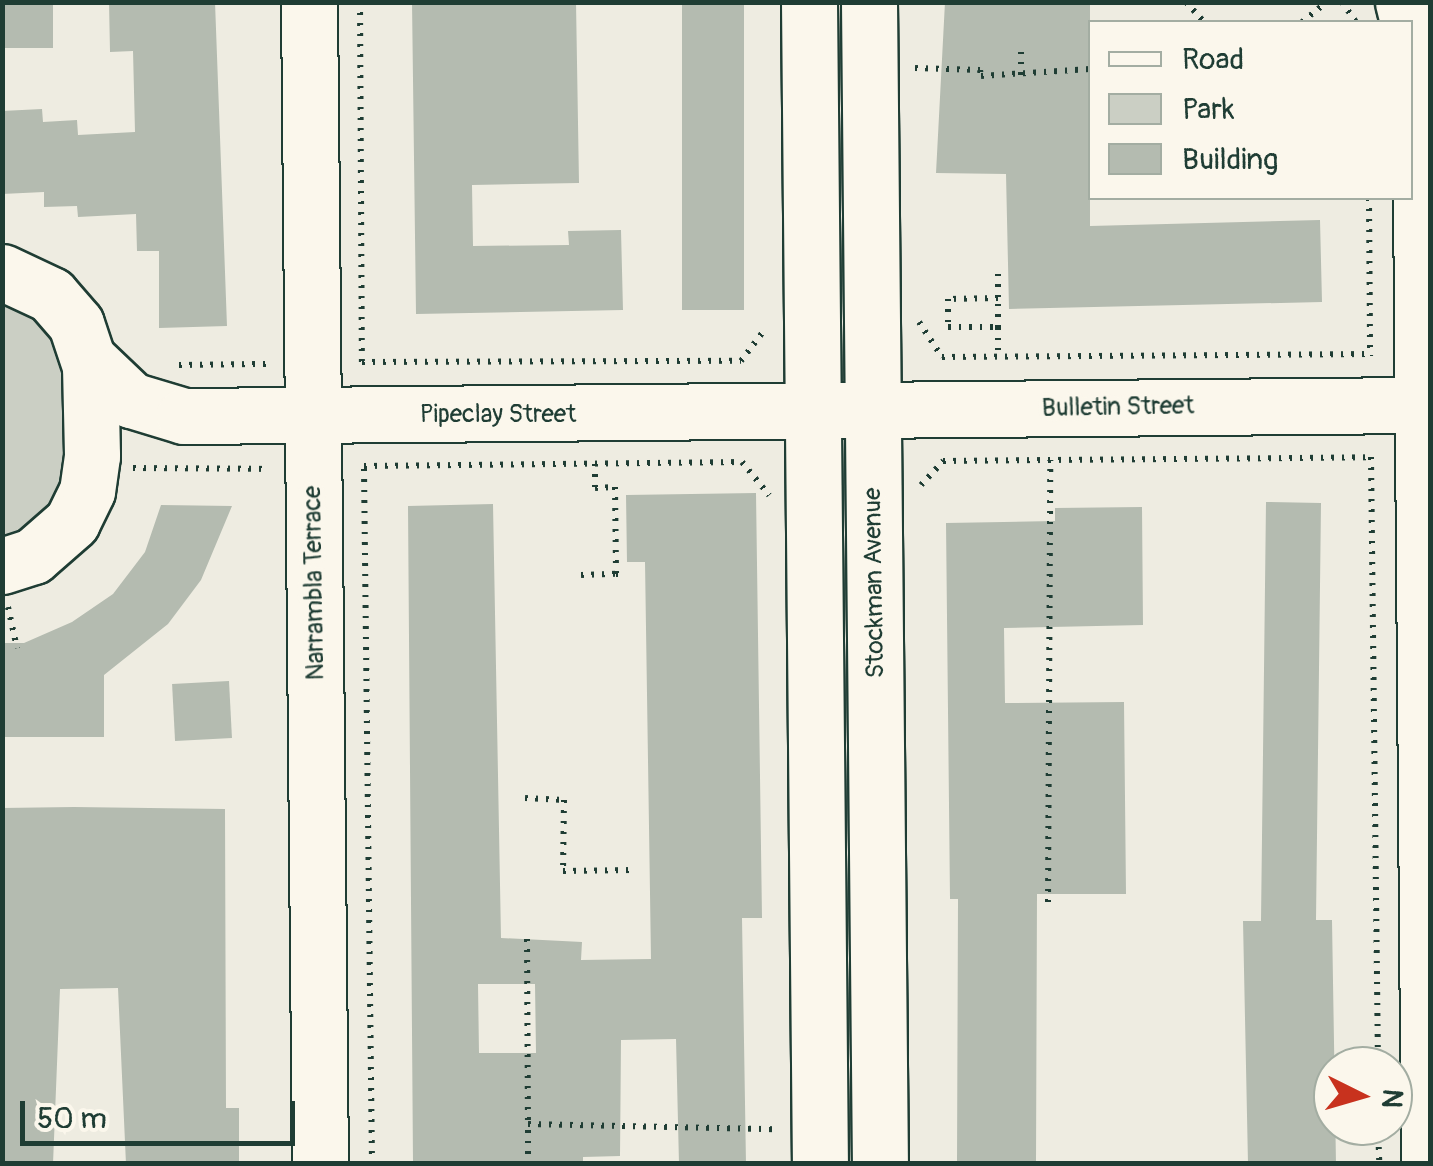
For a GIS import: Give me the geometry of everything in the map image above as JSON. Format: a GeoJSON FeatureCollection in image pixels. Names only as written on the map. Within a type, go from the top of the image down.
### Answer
{"type":"FeatureCollection","features":[{"type":"Feature","properties":{"kind":"street","name":"Narrambla Terrace"},"geometry":{"type":"LineString","coordinates":[[309,2],[320,1164]]}},
{"type":"Feature","properties":{"kind":"street"},"geometry":{"type":"LineString","coordinates":[[795,1147],[813,411],[809,2]]}},
{"type":"Feature","properties":{"kind":"street","name":"Stockman Avenue"},"geometry":{"type":"LineString","coordinates":[[870,2],[880,1164]]}},
{"type":"Feature","properties":{"kind":"street"},"geometry":{"type":"LineString","coordinates":[[1413,41],[1420,71],[1426,405],[1430,1164]]}},
{"type":"Feature","properties":{"kind":"street"},"geometry":{"type":"LineString","coordinates":[[2,272],[52,295],[76,324],[90,360],[111,478],[81,507],[60,535],[33,556],[8,596]]}},
{"type":"Feature","properties":{"kind":"street","name":"Pipeclay Street"},"geometry":{"type":"LineString","coordinates":[[90,360],[131,400],[184,416]]}},
{"type":"Feature","properties":{"kind":"street","name":"Bulletin Street"},"geometry":{"type":"LineString","coordinates":[[813,411],[1426,405]]}},
{"type":"Feature","properties":{"kind":"street","name":"Pipeclay Street"},"geometry":{"type":"LineString","coordinates":[[111,478],[106,448],[130,432],[184,416],[813,411]]}},
{"type":"Feature","properties":{"kind":"path"},"geometry":{"type":"LineString","coordinates":[[360,2],[362,362],[742,361],[774,319]]}},
{"type":"Feature","properties":{"kind":"path"},"geometry":{"type":"LineString","coordinates":[[1304,20],[1327,2]]}},
{"type":"Feature","properties":{"kind":"path"},"geometry":{"type":"LineString","coordinates":[[1021,76],[1022,52]]}},
{"type":"Feature","properties":{"kind":"path"},"geometry":{"type":"LineString","coordinates":[[906,68],[1021,76],[1088,69]]}},
{"type":"Feature","properties":{"kind":"path"},"geometry":{"type":"LineString","coordinates":[[910,310],[942,357],[1370,354],[1369,200]]}},
{"type":"Feature","properties":{"kind":"path"},"geometry":{"type":"LineString","coordinates":[[998,274],[998,356]]}},
{"type":"Feature","properties":{"kind":"path"},"geometry":{"type":"LineString","coordinates":[[998,298],[948,298],[948,327],[998,327]]}},
{"type":"Feature","properties":{"kind":"path"},"geometry":{"type":"LineString","coordinates":[[170,365],[267,364],[267,345]]}},
{"type":"Feature","properties":{"kind":"path"},"geometry":{"type":"LineString","coordinates":[[913,493],[943,461],[1371,457],[1378,1046]]}},
{"type":"Feature","properties":{"kind":"path"},"geometry":{"type":"LineString","coordinates":[[1048,902],[1050,460]]}},
{"type":"Feature","properties":{"kind":"path"},"geometry":{"type":"LineString","coordinates":[[372,1164],[364,466],[742,462],[775,504]]}},
{"type":"Feature","properties":{"kind":"path"},"geometry":{"type":"LineString","coordinates":[[595,464],[595,488],[615,487],[616,574]]}},
{"type":"Feature","properties":{"kind":"path"},"geometry":{"type":"LineString","coordinates":[[111,478],[133,468],[268,467],[268,486]]}},
{"type":"Feature","properties":{"kind":"path"},"geometry":{"type":"LineString","coordinates":[[581,575],[626,574]]}},
{"type":"Feature","properties":{"kind":"path"},"geometry":{"type":"LineString","coordinates":[[8,596],[18,648]]}},
{"type":"Feature","properties":{"kind":"path"},"geometry":{"type":"LineString","coordinates":[[525,798],[564,800],[563,871],[632,870]]}},
{"type":"Feature","properties":{"kind":"path"},"geometry":{"type":"LineString","coordinates":[[527,939],[528,1164]]}},
{"type":"Feature","properties":{"kind":"path"},"geometry":{"type":"LineString","coordinates":[[528,1124],[795,1147],[782,1111]]}},
{"type":"Feature","properties":{"kind":"green space"},"geometry":{"type":"Polygon","coordinates":[[[3,299],[49,321],[80,372],[84,461],[52,512],[3,542],[3,299]]]}},
{"type":"Feature","properties":{"kind":"building"},"geometry":{"type":"Polygon","coordinates":[[[2,2],[53,2],[53,48],[2,48],[2,2]]]}},
{"type":"Feature","properties":{"kind":"building"},"geometry":{"type":"Polygon","coordinates":[[[109,2],[215,2],[227,326],[159,328],[159,251],[137,251],[136,214],[78,217],[77,206],[44,207],[44,192],[2,194],[2,111],[42,109],[43,122],[77,120],[78,135],[135,132],[133,51],[110,52],[109,2]]]}},
{"type":"Feature","properties":{"kind":"building"},"geometry":{"type":"Polygon","coordinates":[[[412,2],[576,2],[579,183],[472,185],[473,246],[569,245],[568,231],[621,230],[623,310],[416,314],[412,2]]]}},
{"type":"Feature","properties":{"kind":"building"},"geometry":{"type":"Polygon","coordinates":[[[682,2],[744,2],[744,310],[682,310],[682,2]]]}},
{"type":"Feature","properties":{"kind":"building"},"geometry":{"type":"Polygon","coordinates":[[[945,2],[1090,2],[1090,226],[1320,220],[1322,302],[1009,309],[1006,174],[936,173],[945,2]]]}},
{"type":"Feature","properties":{"kind":"building"},"geometry":{"type":"Polygon","coordinates":[[[756,493],[762,918],[742,918],[746,1164],[679,1164],[676,1039],[621,1040],[620,1156],[583,1157],[583,1164],[413,1164],[408,506],[493,504],[501,938],[582,942],[581,960],[651,959],[645,562],[627,562],[626,495],[756,493]],[[478,984],[479,1053],[536,1053],[535,984],[478,984]]]}},
{"type":"Feature","properties":{"kind":"building"},"geometry":{"type":"Polygon","coordinates":[[[1266,502],[1321,503],[1316,920],[1332,920],[1334,1046],[1313,1046],[1313,1146],[1336,1146],[1336,1164],[1248,1164],[1243,921],[1261,921],[1266,502]]]}},
{"type":"Feature","properties":{"kind":"building"},"geometry":{"type":"Polygon","coordinates":[[[161,505],[232,506],[201,580],[168,624],[104,675],[104,737],[2,737],[2,643],[24,643],[72,622],[113,594],[145,552],[161,505]]]}},
{"type":"Feature","properties":{"kind":"building"},"geometry":{"type":"Polygon","coordinates":[[[1142,507],[1143,625],[1004,628],[1005,703],[1124,702],[1126,894],[1037,894],[1036,1164],[957,1164],[958,899],[950,899],[946,523],[1055,521],[1055,508],[1142,507]]]}},
{"type":"Feature","properties":{"kind":"building"},"geometry":{"type":"Polygon","coordinates":[[[229,681],[232,738],[175,741],[172,684],[229,681]]]}},
{"type":"Feature","properties":{"kind":"building"},"geometry":{"type":"Polygon","coordinates":[[[2,808],[225,809],[226,1108],[239,1108],[239,1164],[126,1164],[118,988],[60,989],[53,1164],[2,1164],[2,808]]]}}]}
